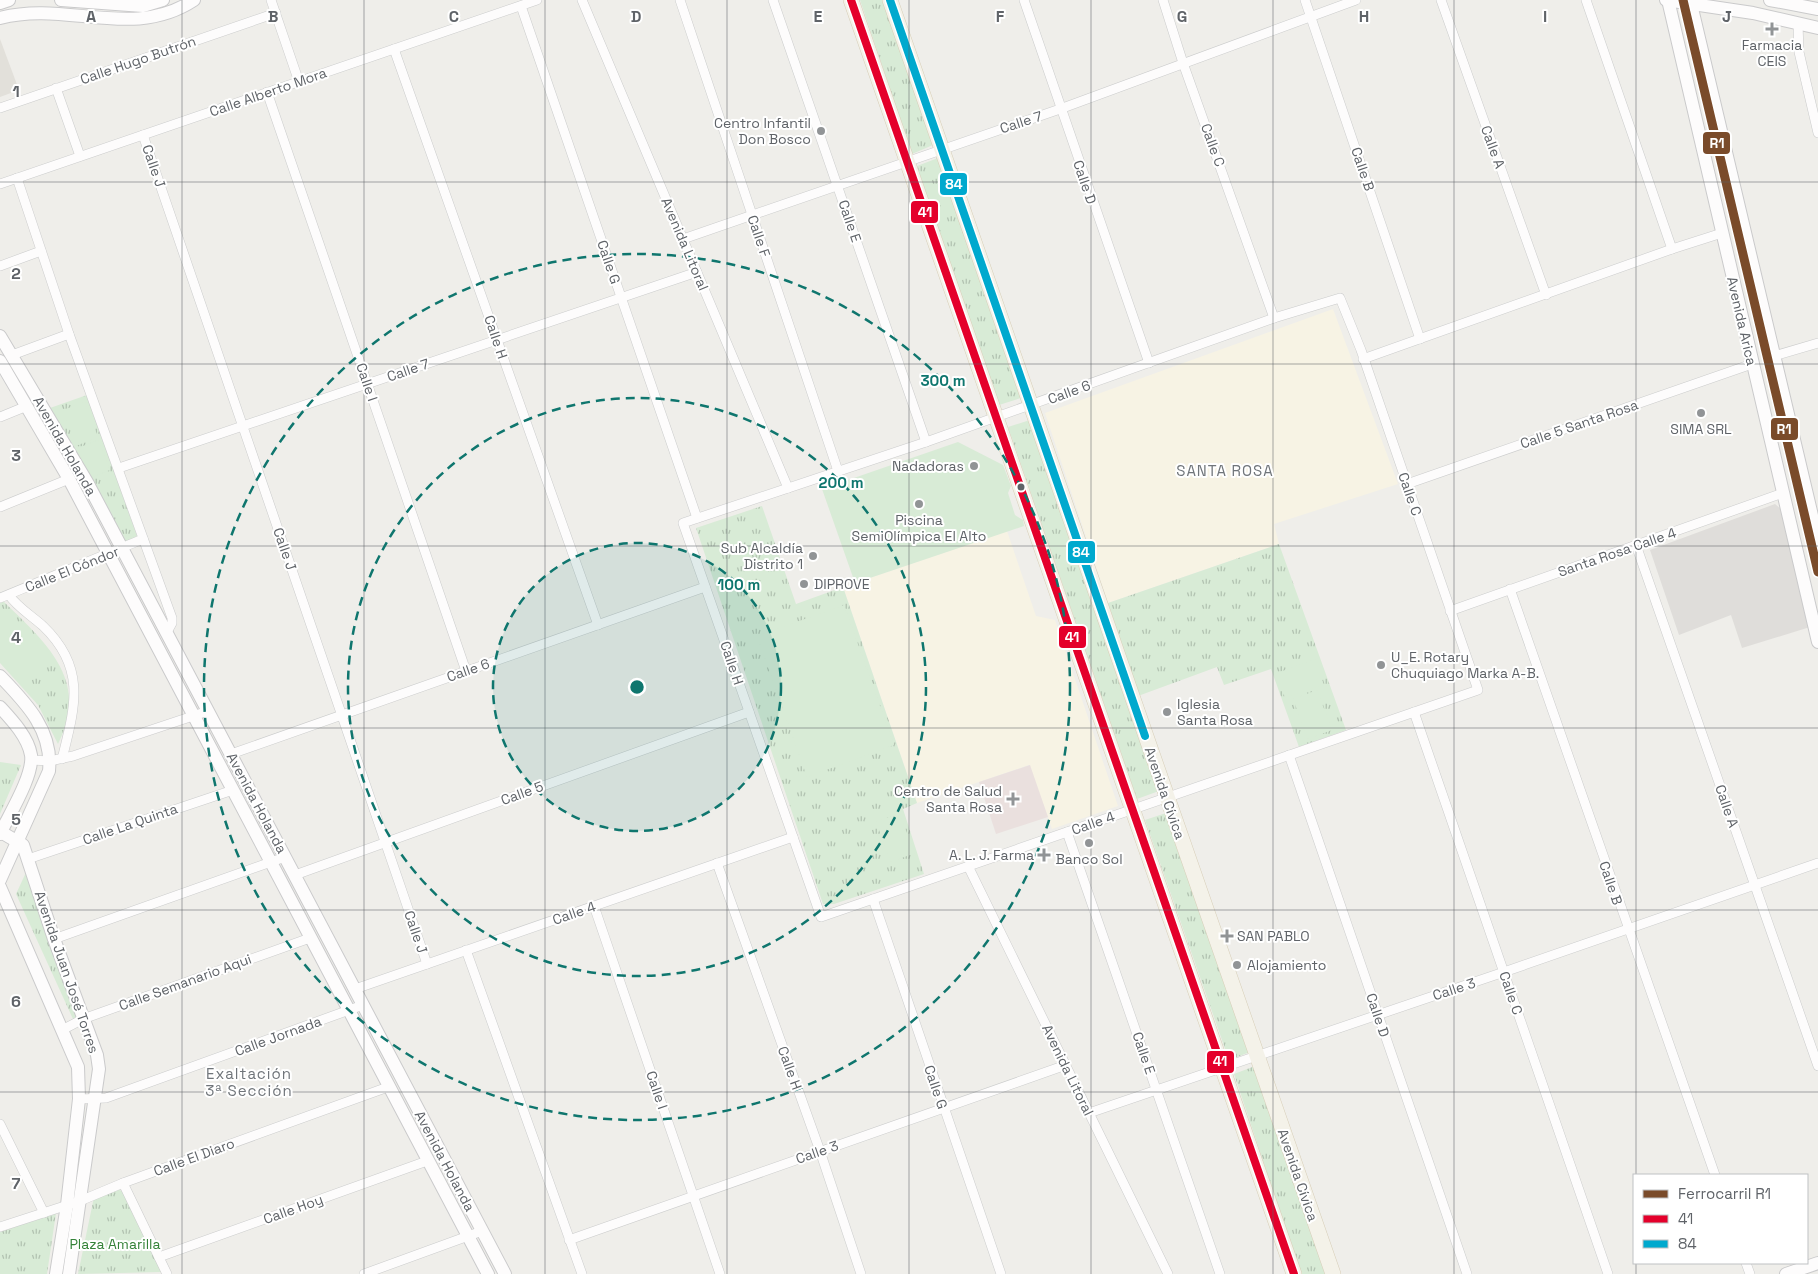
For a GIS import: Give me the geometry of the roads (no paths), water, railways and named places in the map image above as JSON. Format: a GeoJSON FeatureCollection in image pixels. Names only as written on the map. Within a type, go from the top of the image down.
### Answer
{"type":"FeatureCollection","features":[{"type":"Feature","properties":{"kind":"main road"},"geometry":{"type":"LineString","coordinates":[[851,0],[1294,1274]]}},
{"type":"Feature","properties":{"kind":"main road","name":"Avenida Cívica"},"geometry":{"type":"LineString","coordinates":[[890,0],[1333,1274]]}},
{"type":"Feature","properties":{"kind":"street"},"geometry":{"type":"LineString","coordinates":[[0,3],[10,0],[13,15]]}},
{"type":"Feature","properties":{"kind":"street"},"geometry":{"type":"LineString","coordinates":[[61,0],[127,3],[143,6],[163,0]]}},
{"type":"Feature","properties":{"kind":"street"},"geometry":{"type":"LineString","coordinates":[[0,18],[39,13],[124,19],[157,17],[176,10],[194,0]]}},
{"type":"Feature","properties":{"kind":"street"},"geometry":{"type":"LineString","coordinates":[[271,0],[299,82]]}},
{"type":"Feature","properties":{"kind":"street","name":"Calle Alberto Mora"},"geometry":{"type":"LineString","coordinates":[[0,184],[537,0]]}},
{"type":"Feature","properties":{"kind":"street","name":"Avenida Litoral"},"geometry":{"type":"LineString","coordinates":[[582,0],[788,488]]}},
{"type":"Feature","properties":{"kind":"street","name":"Calle F"},"geometry":{"type":"LineString","coordinates":[[680,0],[838,471]]}},
{"type":"Feature","properties":{"kind":"street","name":"Calle E"},"geometry":{"type":"LineString","coordinates":[[773,0],[926,442]]}},
{"type":"Feature","properties":{"kind":"street","name":"Calle D"},"geometry":{"type":"LineString","coordinates":[[1024,0],[1148,363]]}},
{"type":"Feature","properties":{"kind":"street","name":"Calle C"},"geometry":{"type":"LineString","coordinates":[[1163,0],[1183,63],[1274,318]]}},
{"type":"Feature","properties":{"kind":"street","name":"Calle B"},"geometry":{"type":"LineString","coordinates":[[1305,0],[1420,339]]}},
{"type":"Feature","properties":{"kind":"street","name":"Calle 7"},"geometry":{"type":"LineString","coordinates":[[683,239],[941,148],[1060,109],[1356,0]]}},
{"type":"Feature","properties":{"kind":"street","name":"Calle A"},"geometry":{"type":"LineString","coordinates":[[1441,0],[1546,295]]}},
{"type":"Feature","properties":{"kind":"street"},"geometry":{"type":"LineString","coordinates":[[1586,0],[1672,248]]}},
{"type":"Feature","properties":{"kind":"street"},"geometry":{"type":"LineString","coordinates":[[1668,0],[1753,6],[1798,24],[1818,28]]}},
{"type":"Feature","properties":{"kind":"street","name":"Avenida Arica"},"geometry":{"type":"LineString","coordinates":[[1668,0],[1818,642]]}},
{"type":"Feature","properties":{"kind":"street"},"geometry":{"type":"LineString","coordinates":[[1770,0],[1818,9]]}},
{"type":"Feature","properties":{"kind":"street","name":"Avenida Arica"},"geometry":{"type":"LineString","coordinates":[[1690,2],[1818,541]]}},
{"type":"Feature","properties":{"kind":"street"},"geometry":{"type":"LineString","coordinates":[[124,19],[127,3]]}},
{"type":"Feature","properties":{"kind":"street","name":"Calle G"},"geometry":{"type":"LineString","coordinates":[[521,6],[698,518]]}},
{"type":"Feature","properties":{"kind":"street","name":"Calle Hugo Butrón"},"geometry":{"type":"LineString","coordinates":[[0,108],[276,13]]}},
{"type":"Feature","properties":{"kind":"street"},"geometry":{"type":"LineString","coordinates":[[1798,24],[1799,52],[1818,133]]}},
{"type":"Feature","properties":{"kind":"street","name":"Calle H"},"geometry":{"type":"LineString","coordinates":[[394,49],[598,625]]}},
{"type":"Feature","properties":{"kind":"street"},"geometry":{"type":"LineString","coordinates":[[56,88],[80,156]]}},
{"type":"Feature","properties":{"kind":"street","name":"Calle I"},"geometry":{"type":"LineString","coordinates":[[267,92],[466,671]]}},
{"type":"Feature","properties":{"kind":"street","name":"Calle J"},"geometry":{"type":"LineString","coordinates":[[143,134],[427,964]]}},
{"type":"Feature","properties":{"kind":"street"},"geometry":{"type":"LineString","coordinates":[[17,178],[70,334],[172,618],[167,632]]}},
{"type":"Feature","properties":{"kind":"street"},"geometry":{"type":"LineString","coordinates":[[1364,359],[1672,248],[1722,233]]}},
{"type":"Feature","properties":{"kind":"street"},"geometry":{"type":"LineString","coordinates":[[0,266],[41,251]]}},
{"type":"Feature","properties":{"kind":"street","name":"Calle 7"},"geometry":{"type":"LineString","coordinates":[[119,468],[697,272]]}},
{"type":"Feature","properties":{"kind":"street","name":"Calle C"},"geometry":{"type":"LineString","coordinates":[[1340,298],[1364,359],[1478,690]]}},
{"type":"Feature","properties":{"kind":"street","name":"Calle 6"},"geometry":{"type":"LineString","coordinates":[[683,523],[926,442],[1274,318],[1340,298]]}},
{"type":"Feature","properties":{"kind":"street"},"geometry":{"type":"LineString","coordinates":[[6,358],[70,334]]}},
{"type":"Feature","properties":{"kind":"street","name":"Avenida Holanda"},"geometry":{"type":"LineString","coordinates":[[0,336],[6,358],[28,406],[69,479],[272,862],[348,1011],[488,1274]]}},
{"type":"Feature","properties":{"kind":"street"},"geometry":{"type":"LineString","coordinates":[[1774,356],[1818,344]]}},
{"type":"Feature","properties":{"kind":"street","name":"Avenida Holanda"},"geometry":{"type":"LineString","coordinates":[[6,358],[87,482],[505,1274]]}},
{"type":"Feature","properties":{"kind":"street","name":"Calle 5 Santa Rosa"},"geometry":{"type":"LineString","coordinates":[[1407,484],[1752,364]]}},
{"type":"Feature","properties":{"kind":"street"},"geometry":{"type":"LineString","coordinates":[[0,417],[28,406]]}},
{"type":"Feature","properties":{"kind":"street"},"geometry":{"type":"LineString","coordinates":[[0,507],[69,479]]}},
{"type":"Feature","properties":{"kind":"street","name":"Santa Rosa Calle 4"},"geometry":{"type":"LineString","coordinates":[[1450,610],[1782,493]]}},
{"type":"Feature","properties":{"kind":"street","name":"Calle H"},"geometry":{"type":"LineString","coordinates":[[683,523],[821,917]]}},
{"type":"Feature","properties":{"kind":"street","name":"Calle El Cóndor"},"geometry":{"type":"LineString","coordinates":[[0,598],[143,538]]}},
{"type":"Feature","properties":{"kind":"street","name":"Calle A"},"geometry":{"type":"LineString","coordinates":[[1636,545],[1818,1066]]}},
{"type":"Feature","properties":{"kind":"street","name":"Calle 6"},"geometry":{"type":"LineString","coordinates":[[231,754],[705,587]]}},
{"type":"Feature","properties":{"kind":"street","name":"Calle B"},"geometry":{"type":"LineString","coordinates":[[1510,589],[1715,1174]]}},
{"type":"Feature","properties":{"kind":"street"},"geometry":{"type":"LineString","coordinates":[[0,880],[49,771],[56,760],[74,712],[74,691],[65,654],[54,638],[9,595]]}},
{"type":"Feature","properties":{"kind":"street"},"geometry":{"type":"LineString","coordinates":[[0,676],[26,702],[38,720],[56,760]]}},
{"type":"Feature","properties":{"kind":"street","name":"Calle 4"},"geometry":{"type":"LineString","coordinates":[[821,917],[1478,690]]}},
{"type":"Feature","properties":{"kind":"street"},"geometry":{"type":"LineString","coordinates":[[0,707],[25,739],[31,760],[28,775],[0,833],[19,841]]}},
{"type":"Feature","properties":{"kind":"street"},"geometry":{"type":"LineString","coordinates":[[31,760],[56,760],[208,710]]}},
{"type":"Feature","properties":{"kind":"street","name":"Calle 5"},"geometry":{"type":"LineString","coordinates":[[295,875],[749,712]]}},
{"type":"Feature","properties":{"kind":"street","name":"Calle C"},"geometry":{"type":"LineString","coordinates":[[1414,712],[1608,1274]]}},
{"type":"Feature","properties":{"kind":"street","name":"Calle D"},"geometry":{"type":"LineString","coordinates":[[1289,755],[1467,1274]]}},
{"type":"Feature","properties":{"kind":"street","name":"Calle La Quinta"},"geometry":{"type":"LineString","coordinates":[[28,859],[233,790]]}},
{"type":"Feature","properties":{"kind":"street","name":"Calle E"},"geometry":{"type":"LineString","coordinates":[[1067,832],[1220,1274]]}},
{"type":"Feature","properties":{"kind":"street","name":"Calle 4"},"geometry":{"type":"LineString","coordinates":[[355,989],[793,837]]}},
{"type":"Feature","properties":{"kind":"street","name":"Avenida Juan José Torres"},"geometry":{"type":"LineString","coordinates":[[19,841],[23,845],[98,1062],[97,1100],[56,1274]]}},
{"type":"Feature","properties":{"kind":"street"},"geometry":{"type":"LineString","coordinates":[[54,939],[285,857]]}},
{"type":"Feature","properties":{"kind":"street","name":"Calle 3"},"geometry":{"type":"LineString","coordinates":[[1089,1113],[1504,972],[1818,862]]}},
{"type":"Feature","properties":{"kind":"street","name":"Calle H"},"geometry":{"type":"LineString","coordinates":[[717,863],[820,1151],[861,1274]]}},
{"type":"Feature","properties":{"kind":"street","name":"Avenida Litoral"},"geometry":{"type":"LineString","coordinates":[[968,866],[1168,1274]]}},
{"type":"Feature","properties":{"kind":"street","name":"Avenida Juan José Torres"},"geometry":{"type":"LineString","coordinates":[[0,887],[78,1067],[79,1100],[69,1274]]}},
{"type":"Feature","properties":{"kind":"street","name":"Calle G"},"geometry":{"type":"LineString","coordinates":[[873,899],[1001,1274]]}},
{"type":"Feature","properties":{"kind":"street","name":"Calle I"},"geometry":{"type":"LineString","coordinates":[[594,906],[720,1274]]}},
{"type":"Feature","properties":{"kind":"street","name":"Calle Semanario Aqui"},"geometry":{"type":"LineString","coordinates":[[62,1030],[83,1019],[310,938]]}},
{"type":"Feature","properties":{"kind":"street"},"geometry":{"type":"LineString","coordinates":[[466,950],[582,1274]]}},
{"type":"Feature","properties":{"kind":"street","name":"Calle Jornada"},"geometry":{"type":"LineString","coordinates":[[79,1100],[97,1100],[363,1006]]}},
{"type":"Feature","properties":{"kind":"street","name":"Calle 3"},"geometry":{"type":"LineString","coordinates":[[569,1240],[1066,1065]]}},
{"type":"Feature","properties":{"kind":"street","name":"Calle El Diaro"},"geometry":{"type":"LineString","coordinates":[[0,1227],[74,1203],[123,1183],[388,1087]]}},
{"type":"Feature","properties":{"kind":"street"},"geometry":{"type":"LineString","coordinates":[[0,1124],[44,1213]]}},
{"type":"Feature","properties":{"kind":"street","name":"Calle Hoy"},"geometry":{"type":"LineString","coordinates":[[159,1257],[427,1161]]}},
{"type":"Feature","properties":{"kind":"street"},"geometry":{"type":"LineString","coordinates":[[123,1183],[167,1274]]}},
{"type":"Feature","properties":{"kind":"street"},"geometry":{"type":"LineString","coordinates":[[364,1274],[469,1238],[482,1231]]}},
{"type":"Feature","properties":{"kind":"street"},"geometry":{"type":"LineString","coordinates":[[1786,1274],[1818,1263]]}},
{"type":"Feature","properties":{"kind":"rail line","name":"R1"},"geometry":{"type":"LineString","coordinates":[[1683,0],[1818,572]]}},
{"type":"Feature","properties":{"kind":"place","name":"Farmacia CEIS"},"geometry":{"type":"Point","coordinates":[1772,29]}},
{"type":"Feature","properties":{"kind":"place","name":"Centro Infantil Don Bosco"},"geometry":{"type":"Point","coordinates":[821,131]}},
{"type":"Feature","properties":{"kind":"place","name":"SIMA SRL"},"geometry":{"type":"Point","coordinates":[1701,413]}},
{"type":"Feature","properties":{"kind":"place","name":"Nadadoras"},"geometry":{"type":"Point","coordinates":[974,466]}},
{"type":"Feature","properties":{"kind":"place","name":"Piscina SemiOlímpica El Alto"},"geometry":{"type":"Point","coordinates":[919,504]}},
{"type":"Feature","properties":{"kind":"place","name":"Sub Alcaldía Distrito 1"},"geometry":{"type":"Point","coordinates":[813,556]}},
{"type":"Feature","properties":{"kind":"place","name":"DIPROVE"},"geometry":{"type":"Point","coordinates":[804,584]}},
{"type":"Feature","properties":{"kind":"place","name":"U_E. Rotary Chuquiago Marka A-B."},"geometry":{"type":"Point","coordinates":[1381,665]}},
{"type":"Feature","properties":{"kind":"place","name":"Iglesia Santa Rosa"},"geometry":{"type":"Point","coordinates":[1167,712]}},
{"type":"Feature","properties":{"kind":"place","name":"Centro de Salud Santa Rosa"},"geometry":{"type":"Point","coordinates":[1013,799]}},
{"type":"Feature","properties":{"kind":"place","name":"Banco Sol"},"geometry":{"type":"Point","coordinates":[1089,843]}},
{"type":"Feature","properties":{"kind":"place","name":"A. L. J. Farma"},"geometry":{"type":"Point","coordinates":[1044,855]}},
{"type":"Feature","properties":{"kind":"place","name":"SAN PABLO"},"geometry":{"type":"Point","coordinates":[1227,936]}},
{"type":"Feature","properties":{"kind":"place","name":"Alojamiento"},"geometry":{"type":"Point","coordinates":[1237,965]}},
{"type":"Feature","properties":{"kind":"district","name":"SANTA ROSA"},"geometry":{"type":"Point","coordinates":[1225,471]}},
{"type":"Feature","properties":{"kind":"district","name":"Exaltación 3ª Sección"},"geometry":{"type":"Point","coordinates":[249,1082]}},
{"type":"Feature","properties":{"kind":"park label","name":"Plaza Amarilla"},"geometry":{"type":"Point","coordinates":[115,1244]}}]}
